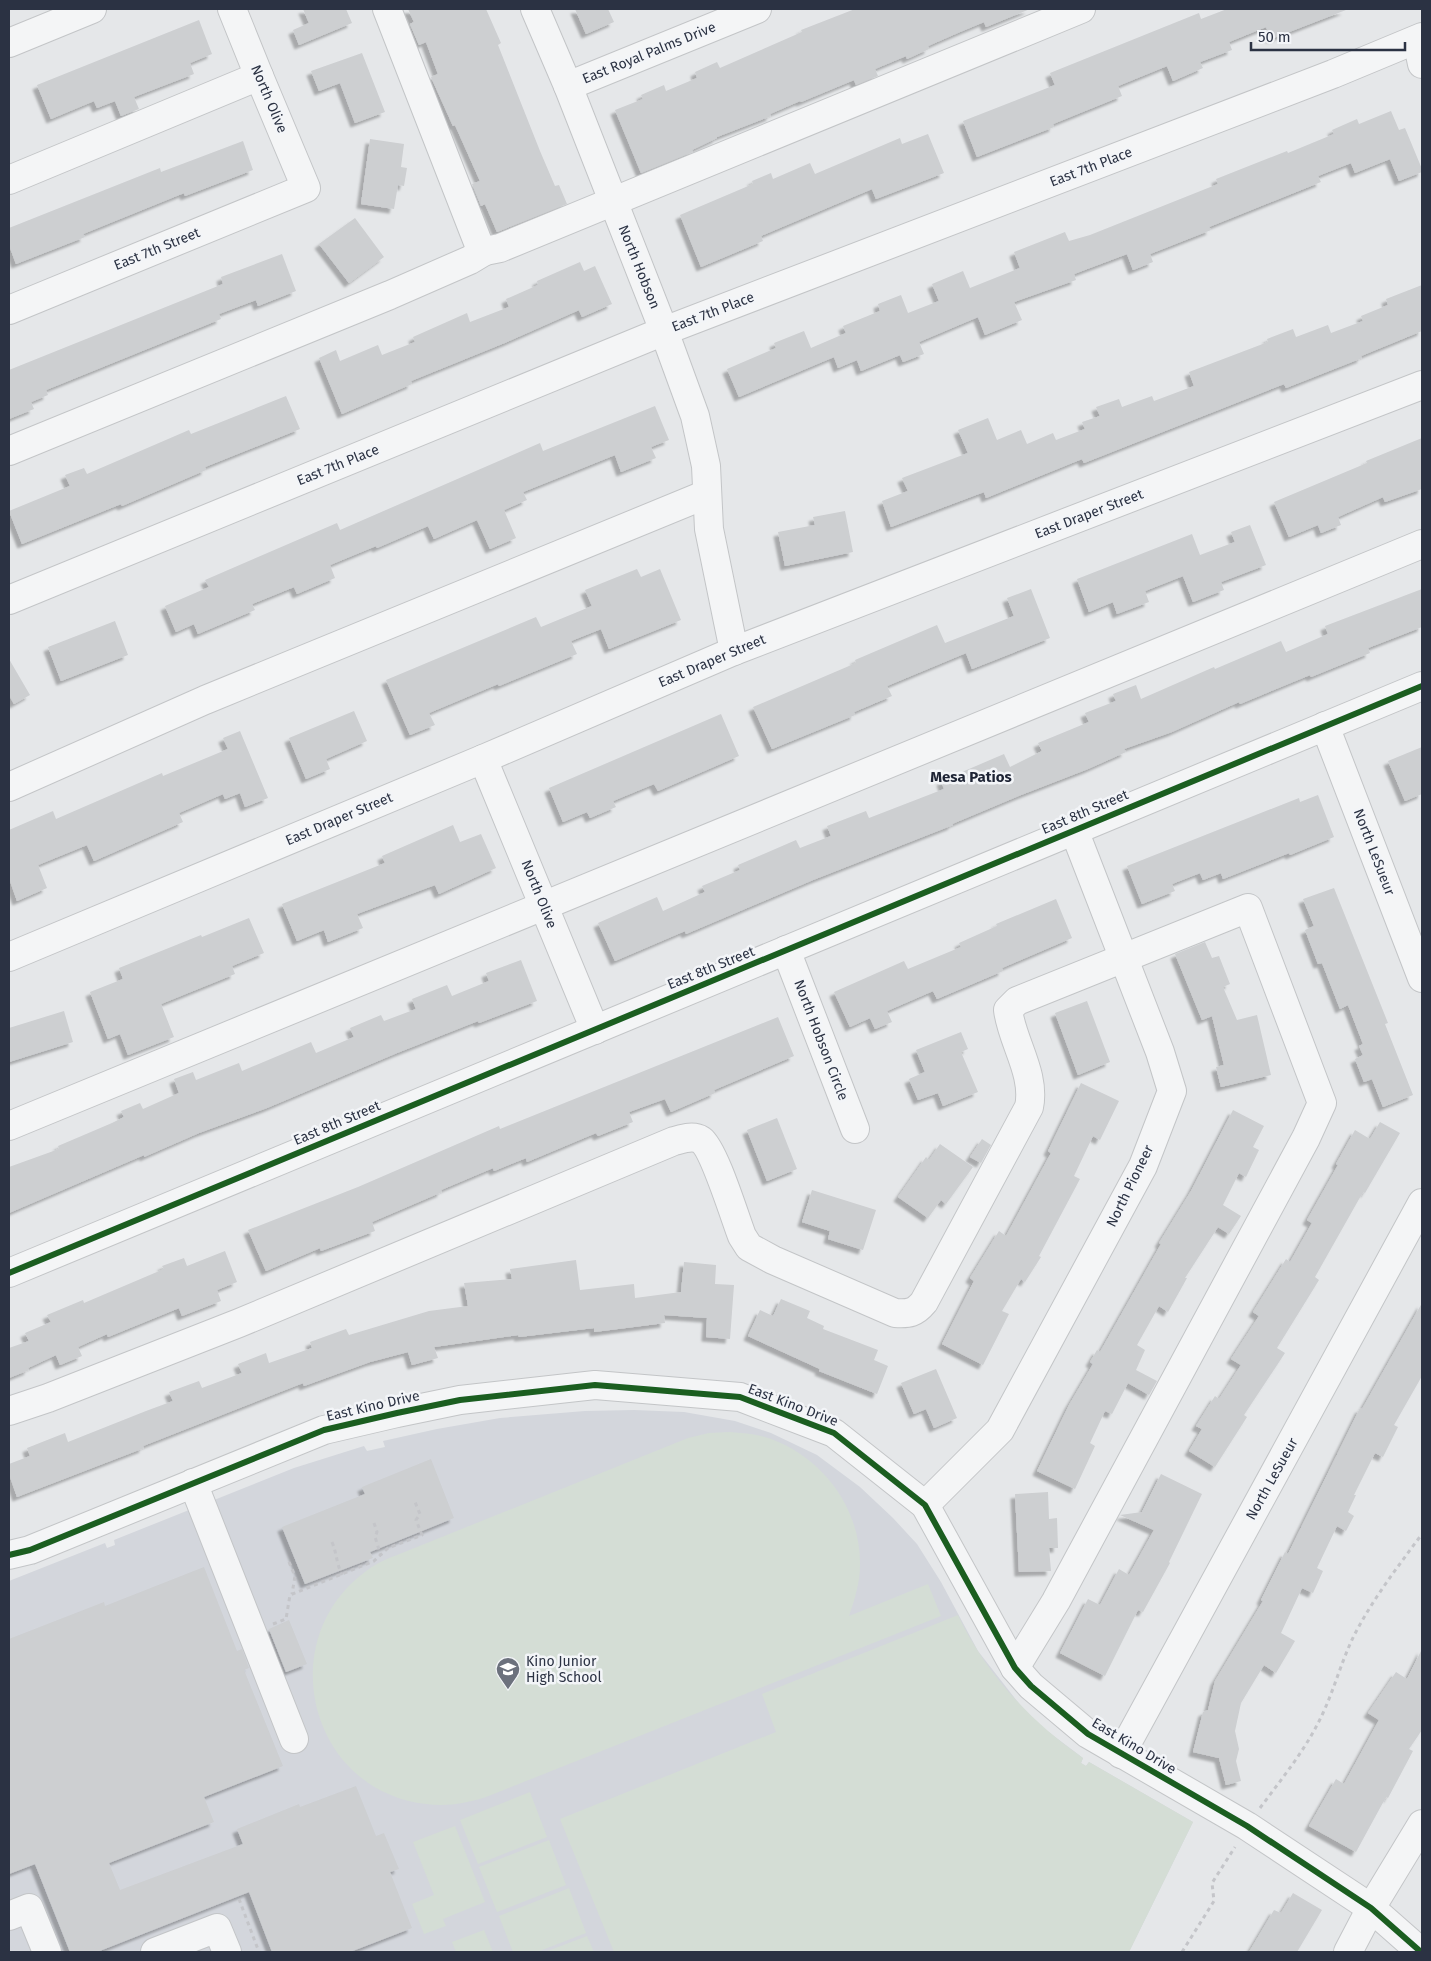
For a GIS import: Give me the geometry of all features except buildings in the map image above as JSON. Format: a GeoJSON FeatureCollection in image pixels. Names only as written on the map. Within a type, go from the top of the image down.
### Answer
{"type":"FeatureCollection","features":[{"type":"Feature","properties":{"kind":"street"},"geometry":{"type":"LineString","coordinates":[[9,43],[92,9]]}},
{"type":"Feature","properties":{"kind":"street","name":"North Olive"},"geometry":{"type":"LineString","coordinates":[[232,9],[306,188]]}},
{"type":"Feature","properties":{"kind":"street"},"geometry":{"type":"LineString","coordinates":[[387,9],[480,245],[485,251]]}},
{"type":"Feature","properties":{"kind":"street","name":"North Hobson"},"geometry":{"type":"LineString","coordinates":[[535,9],[614,202],[695,416],[706,466],[712,546],[734,651]]}},
{"type":"Feature","properties":{"kind":"street","name":"East Royal Palms Drive"},"geometry":{"type":"LineString","coordinates":[[568,86],[757,9]]}},
{"type":"Feature","properties":{"kind":"street"},"geometry":{"type":"LineString","coordinates":[[9,451],[390,294],[470,260],[485,251],[500,248],[614,202],[1081,9]]}},
{"type":"Feature","properties":{"kind":"street","name":"East 7th Place"},"geometry":{"type":"LineString","coordinates":[[9,600],[664,331],[1333,74],[1420,47]]}},
{"type":"Feature","properties":{"kind":"street"},"geometry":{"type":"LineString","coordinates":[[9,180],[259,76]]}},
{"type":"Feature","properties":{"kind":"street","name":"East 7th Street"},"geometry":{"type":"LineString","coordinates":[[9,310],[306,188]]}},
{"type":"Feature","properties":{"kind":"street","name":"East Draper Street"},"geometry":{"type":"LineString","coordinates":[[9,956],[483,759],[734,651],[1422,385]]}},
{"type":"Feature","properties":{"kind":"street"},"geometry":{"type":"LineString","coordinates":[[9,787],[205,700],[707,494]]}},
{"type":"Feature","properties":{"kind":"street"},"geometry":{"type":"LineString","coordinates":[[9,1126],[544,904],[1422,544]]}},
{"type":"Feature","properties":{"kind":"street","name":"East 8th Street"},"geometry":{"type":"LineString","coordinates":[[9,1272],[1422,686]]}},
{"type":"Feature","properties":{"kind":"street","name":"North LeSueur"},"geometry":{"type":"LineString","coordinates":[[1326,726],[1422,978]]}},
{"type":"Feature","properties":{"kind":"street","name":"North Olive"},"geometry":{"type":"LineString","coordinates":[[483,759],[595,1030]]}},
{"type":"Feature","properties":{"kind":"street","name":"North Pioneer"},"geometry":{"type":"LineString","coordinates":[[925,1505],[1000,1430],[1143,1166],[1172,1091],[1160,1052],[1074,830]]}},
{"type":"Feature","properties":{"kind":"street"},"geometry":{"type":"LineString","coordinates":[[9,1411],[48,1398],[239,1323],[674,1141],[689,1137],[700,1140],[710,1153],[742,1236],[749,1247],[773,1260],[895,1313],[908,1314],[916,1311],[924,1302],[1029,1107],[1031,1097],[1030,1085],[1010,1023],[1008,1010],[1017,1001],[1248,908],[1322,1103],[1306,1138],[1140,1447],[1056,1601],[1015,1668]]}},
{"type":"Feature","properties":{"kind":"street","name":"North Hobson Circle"},"geometry":{"type":"LineString","coordinates":[[786,950],[855,1129]]}},
{"type":"Feature","properties":{"kind":"street","name":"North LeSueur"},"geometry":{"type":"LineString","coordinates":[[1121,1754],[1422,1204]]}},
{"type":"Feature","properties":{"kind":"street","name":"East Kino Drive"},"geometry":{"type":"LineString","coordinates":[[9,1555],[30,1550],[334,1428],[460,1400],[594,1385],[740,1397],[834,1433],[925,1505],[1015,1668],[1031,1686],[1088,1734],[1247,1826],[1371,1908],[1421,1952]]}},
{"type":"Feature","properties":{"kind":"street"},"geometry":{"type":"LineString","coordinates":[[193,1483],[294,1740]]}},
{"type":"Feature","properties":{"kind":"street"},"geometry":{"type":"LineString","coordinates":[[1348,1952],[1371,1908],[1422,1824]]}},
{"type":"Feature","properties":{"kind":"street"},"geometry":{"type":"LineString","coordinates":[[9,1916],[29,1908],[47,1952]]}},
{"type":"Feature","properties":{"kind":"street"},"geometry":{"type":"LineString","coordinates":[[155,1952],[217,1928],[227,1952]]}},
{"type":"Feature","properties":{"kind":"path"},"geometry":{"type":"LineString","coordinates":[[291,1595],[374,1562],[388,1548],[422,1535],[416,1520],[420,1514],[415,1502]]}},
{"type":"Feature","properties":{"kind":"path"},"geometry":{"type":"LineString","coordinates":[[374,1523],[377,1532],[374,1537],[381,1556]]}},
{"type":"Feature","properties":{"kind":"path"},"geometry":{"type":"LineString","coordinates":[[1323,1714],[1343,1659],[1357,1630],[1376,1597],[1422,1534]]}},
{"type":"Feature","properties":{"kind":"path"},"geometry":{"type":"LineString","coordinates":[[332,1542],[336,1553],[336,1561],[342,1575]]}},
{"type":"Feature","properties":{"kind":"path"},"geometry":{"type":"LineString","coordinates":[[252,1632],[286,1619],[295,1576],[289,1562]]}},
{"type":"Feature","properties":{"kind":"path"},"geometry":{"type":"LineString","coordinates":[[239,1900],[259,1952]]}},
{"type":"Feature","properties":{"kind":"shaded area","name":"Kino Junior High School"},"geometry":{"type":"Polygon","coordinates":[[[585,1411],[684,1412],[735,1421],[771,1433],[817,1455],[860,1487],[917,1544],[941,1582],[978,1651],[1021,1706],[1042,1727],[1083,1758],[1081,1763],[1086,1766],[1089,1762],[1193,1822],[1129,1952],[9,1952],[9,1581],[105,1543],[107,1548],[115,1545],[114,1540],[294,1468],[364,1446],[367,1451],[385,1447],[383,1441],[500,1418],[585,1411]]]}},
{"type":"Feature","properties":{"kind":"shaded area"},"geometry":{"type":"Polygon","coordinates":[[[730,1432],[766,1437],[791,1449],[810,1461],[826,1476],[839,1494],[850,1513],[857,1534],[860,1556],[859,1579],[849,1616],[928,1584],[941,1616],[486,1797],[464,1803],[449,1805],[426,1804],[386,1793],[354,1772],[331,1743],[317,1709],[313,1672],[319,1636],[336,1601],[365,1572],[378,1563],[392,1557],[688,1438],[709,1433],[730,1432]]]}},
{"type":"Feature","properties":{"kind":"shaded area"},"geometry":{"type":"Polygon","coordinates":[[[958,1615],[982,1657],[1011,1695],[1045,1729],[1083,1758],[1081,1763],[1086,1766],[1089,1762],[1193,1822],[1129,1952],[614,1952],[560,1819],[776,1732],[762,1694],[958,1615]]]}},
{"type":"Feature","properties":{"kind":"shaded area"},"geometry":{"type":"Polygon","coordinates":[[[530,1792],[547,1837],[478,1864],[460,1820],[530,1792]]]}},
{"type":"Feature","properties":{"kind":"shaded area"},"geometry":{"type":"Polygon","coordinates":[[[455,1826],[485,1902],[443,1919],[446,1926],[424,1934],[412,1904],[434,1895],[413,1842],[455,1826]]]}},
{"type":"Feature","properties":{"kind":"shaded area"},"geometry":{"type":"Polygon","coordinates":[[[549,1840],[566,1885],[497,1912],[479,1867],[549,1840]]]}},
{"type":"Feature","properties":{"kind":"shaded area"},"geometry":{"type":"Polygon","coordinates":[[[569,1888],[586,1933],[537,1952],[513,1952],[499,1916],[569,1888]]]}},
{"type":"Feature","properties":{"kind":"shaded area"},"geometry":{"type":"Polygon","coordinates":[[[484,1930],[493,1952],[456,1952],[452,1942],[484,1930]]]}},
{"type":"Feature","properties":{"kind":"shaded area"},"geometry":{"type":"Polygon","coordinates":[[[587,1936],[594,1952],[545,1952],[587,1936]]]}},
{"type":"Feature","properties":{"kind":"cycle path"},"geometry":{"type":"LineString","coordinates":[[9,1273],[1422,686]]}},
{"type":"Feature","properties":{"kind":"cycle path"},"geometry":{"type":"LineString","coordinates":[[9,1555],[30,1550],[324,1430],[397,1413],[460,1400],[595,1385],[740,1397],[834,1433],[925,1505],[1015,1668],[1031,1686],[1088,1734],[1247,1826],[1371,1908],[1421,1952]]}},
{"type":"Feature","properties":{"kind":"place","name":"Kino Junior High School"},"geometry":{"type":"Point","coordinates":[508,1690]}},
{"type":"Feature","properties":{"kind":"district","name":"Mesa Patios"},"geometry":{"type":"Point","coordinates":[971,777]}}]}
